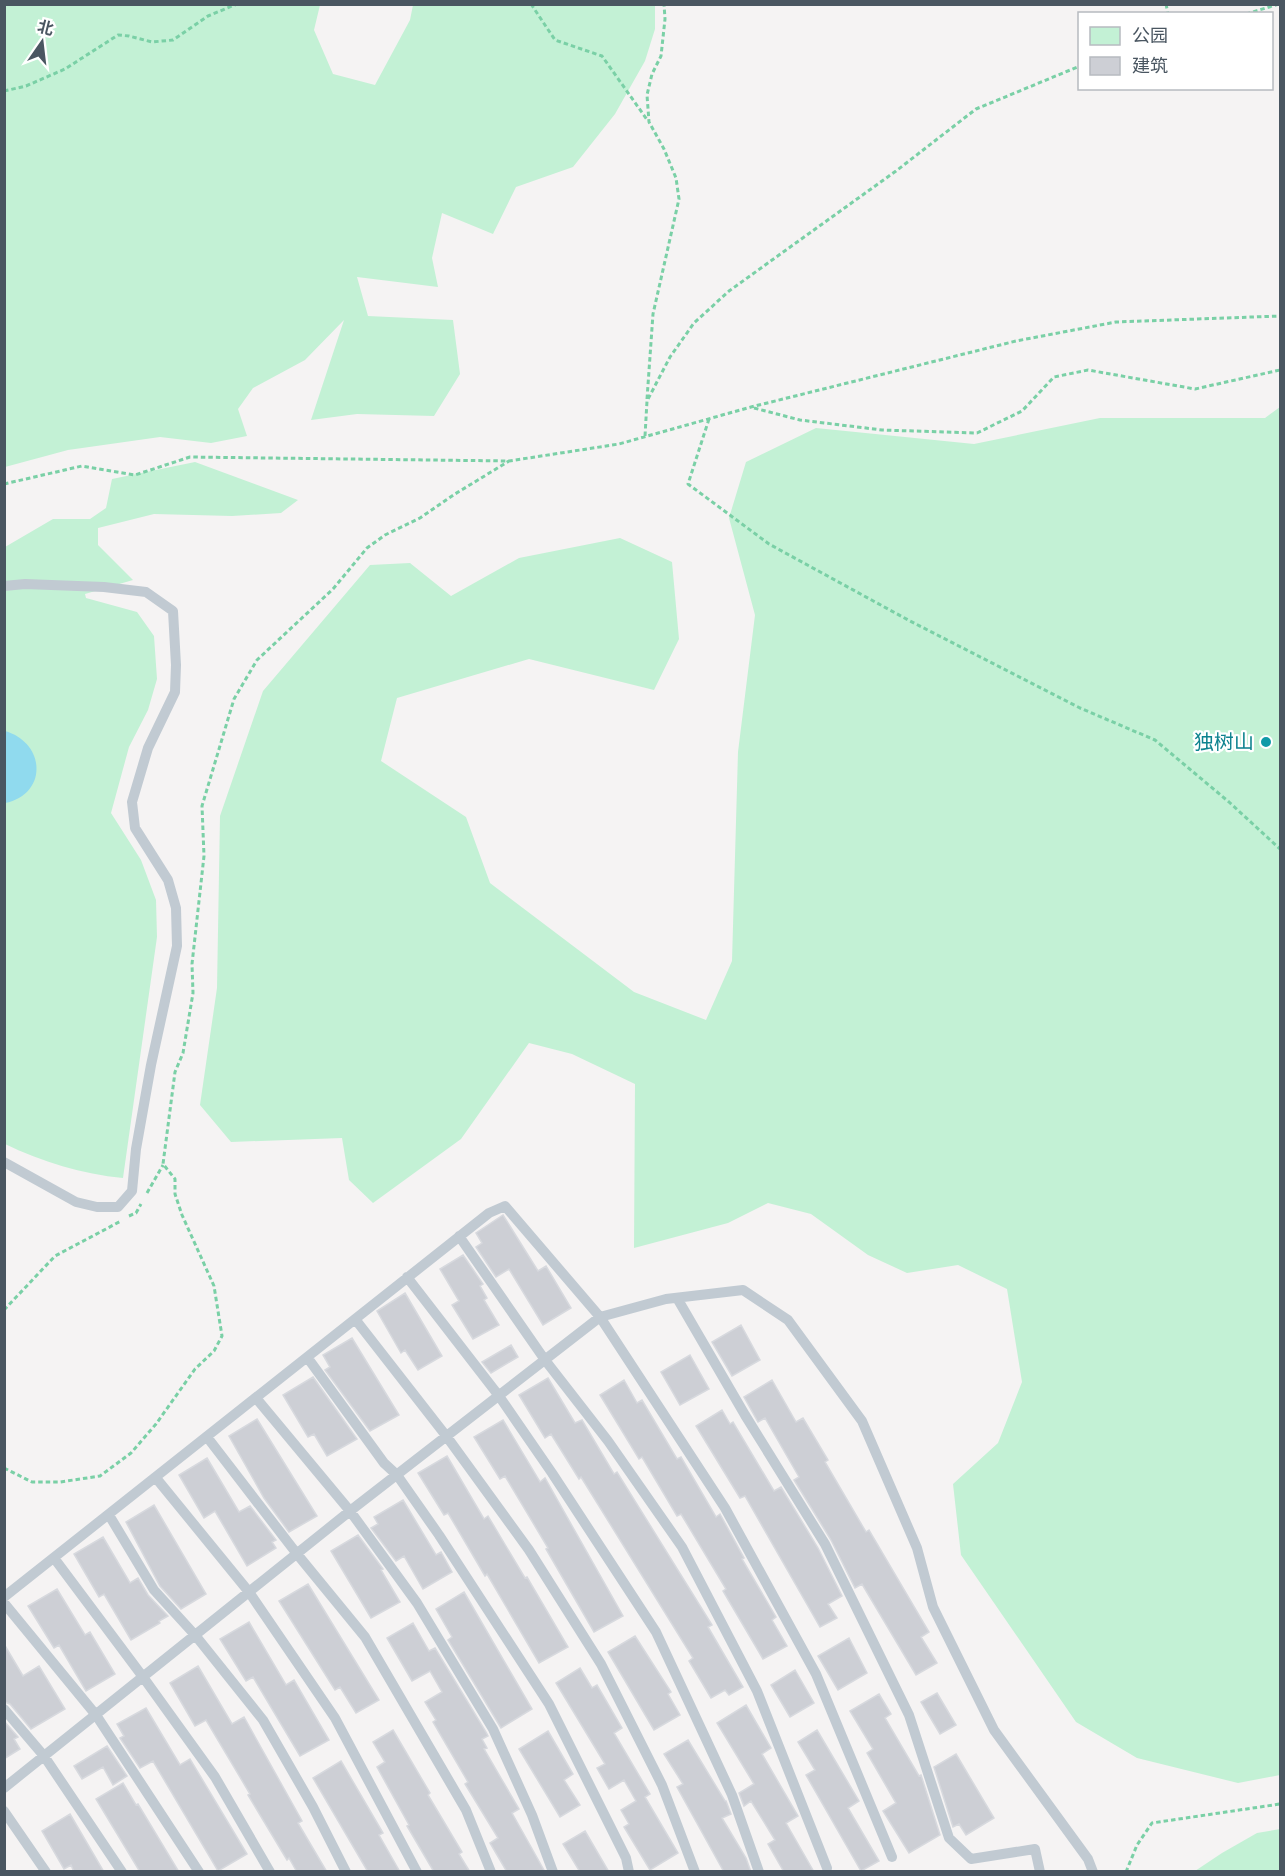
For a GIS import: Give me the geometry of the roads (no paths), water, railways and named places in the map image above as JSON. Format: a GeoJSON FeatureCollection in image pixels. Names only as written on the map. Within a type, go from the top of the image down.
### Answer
{"type":"FeatureCollection","features":[{"type":"Feature","properties":{"kind":"lane"},"geometry":{"type":"LineString","coordinates":[[4,586],[25,584],[104,587],[146,592],[173,611],[175,692],[148,748],[132,802],[135,828],[168,880],[176,908],[177,946],[151,1065],[136,1149],[132,1191],[118,1207],[97,1207],[76,1202],[4,1162]]}},
{"type":"Feature","properties":{"kind":"lane"},"geometry":{"type":"LineString","coordinates":[[4,1598],[459,1236],[489,1213],[505,1206],[600,1317],[725,1508],[816,1674],[892,1857]]}},
{"type":"Feature","properties":{"kind":"lane"},"geometry":{"type":"LineString","coordinates":[[459,1236],[545,1360],[608,1441],[682,1547],[757,1691],[827,1868]]}},
{"type":"Feature","properties":{"kind":"lane"},"geometry":{"type":"LineString","coordinates":[[407,1277],[499,1396],[656,1632],[732,1795],[759,1872]]}},
{"type":"Feature","properties":{"kind":"lane"},"geometry":{"type":"LineString","coordinates":[[4,1788],[350,1511],[600,1317],[677,1298],[743,1290],[788,1320],[862,1421],[917,1548],[933,1607],[994,1730],[1088,1859],[1093,1872]]}},
{"type":"Feature","properties":{"kind":"lane"},"geometry":{"type":"LineString","coordinates":[[677,1298],[745,1415],[825,1544],[909,1715],[949,1838],[971,1859],[1035,1849],[1040,1872]]}},
{"type":"Feature","properties":{"kind":"lane"},"geometry":{"type":"LineString","coordinates":[[355,1319],[447,1437],[529,1550],[601,1664],[662,1785],[695,1872]]}},
{"type":"Feature","properties":{"kind":"lane"},"geometry":{"type":"LineString","coordinates":[[307,1357],[384,1463],[398,1475],[549,1704],[626,1858],[630,1872]]}},
{"type":"Feature","properties":{"kind":"lane"},"geometry":{"type":"LineString","coordinates":[[256,1398],[350,1511],[417,1603],[493,1729],[532,1815],[554,1872]]}},
{"type":"Feature","properties":{"kind":"lane"},"geometry":{"type":"LineString","coordinates":[[207,1437],[297,1554],[365,1637],[466,1810],[491,1872]]}},
{"type":"Feature","properties":{"kind":"lane"},"geometry":{"type":"LineString","coordinates":[[156,1478],[249,1593],[335,1718],[417,1872]]}},
{"type":"Feature","properties":{"kind":"lane"},"geometry":{"type":"LineString","coordinates":[[109,1515],[154,1590],[195,1635],[263,1720],[313,1807],[346,1872]]}},
{"type":"Feature","properties":{"kind":"lane"},"geometry":{"type":"LineString","coordinates":[[54,1558],[215,1777],[270,1872]]}},
{"type":"Feature","properties":{"kind":"lane"},"geometry":{"type":"LineString","coordinates":[[4,1603],[96,1715],[200,1872]]}},
{"type":"Feature","properties":{"kind":"lane"},"geometry":{"type":"LineString","coordinates":[[4,1709],[44,1756],[122,1872]]}},
{"type":"Feature","properties":{"kind":"lane"},"geometry":{"type":"LineString","coordinates":[[4,1811],[46,1872]]}},
{"type":"Feature","properties":{"kind":"water"},"geometry":{"type":"Polygon","coordinates":[[[5,731],[19,737],[28,746],[34,757],[36,768],[35,779],[29,790],[19,798],[5,803],[5,731]]]}},
{"type":"Feature","properties":{"kind":"place","name":"独树山"},"geometry":{"type":"Point","coordinates":[1266,742]}}]}
